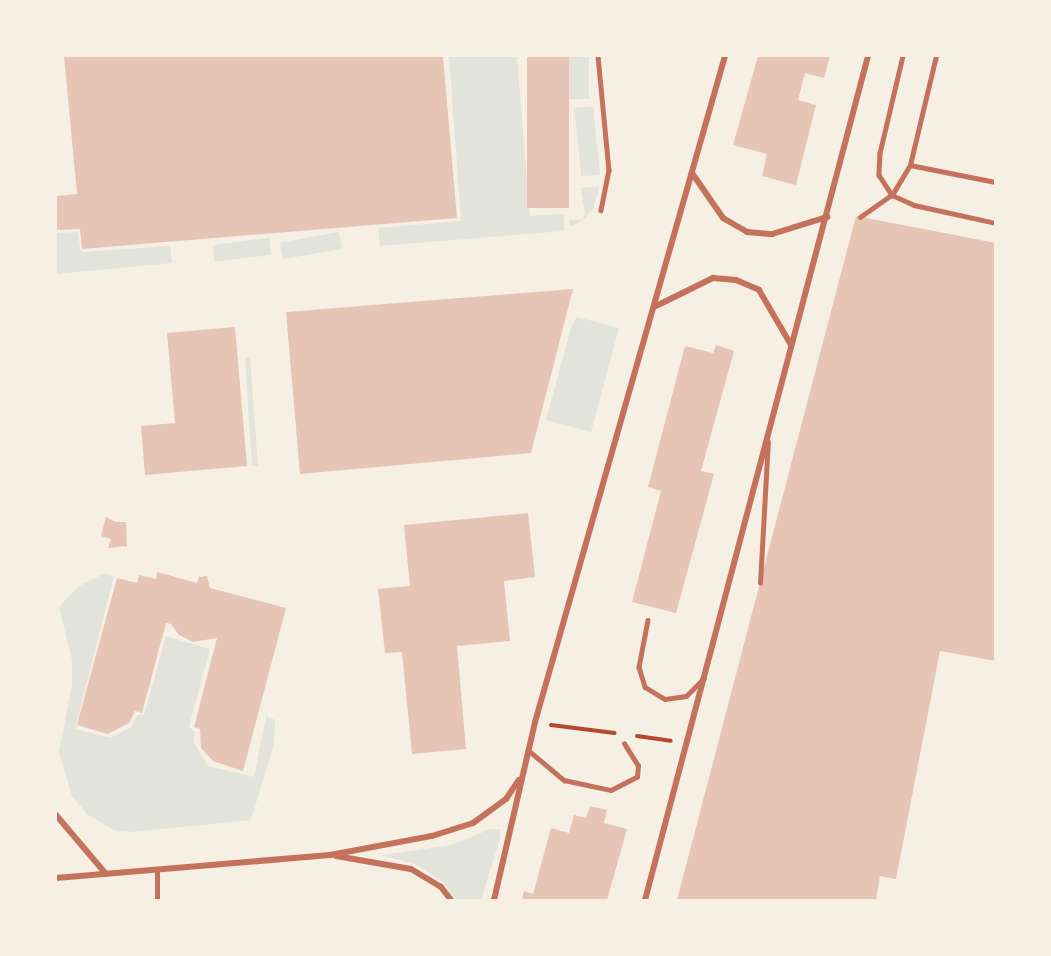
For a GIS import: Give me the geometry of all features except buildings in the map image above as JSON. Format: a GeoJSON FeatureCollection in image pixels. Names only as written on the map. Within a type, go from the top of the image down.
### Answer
{"type":"FeatureCollection","features":[{"type":"Feature","properties":{"kind":"street"},"geometry":{"type":"LineString","coordinates":[[494,900],[528,750],[656,306],[725,56]]}},
{"type":"Feature","properties":{"kind":"street"},"geometry":{"type":"LineString","coordinates":[[645,900],[868,56]]}},
{"type":"Feature","properties":{"kind":"street"},"geometry":{"type":"LineString","coordinates":[[692,173],[723,219],[747,232],[772,234],[827,217]]}},
{"type":"Feature","properties":{"kind":"street"},"geometry":{"type":"LineString","coordinates":[[656,306],[713,278],[736,280],[759,290],[792,346]]}},
{"type":"Feature","properties":{"kind":"street"},"geometry":{"type":"LineString","coordinates":[[56,878],[330,855],[432,836],[472,823],[506,799],[522,777]]}},
{"type":"Feature","properties":{"kind":"street"},"geometry":{"type":"LineString","coordinates":[[56,815],[106,874]]}},
{"type":"Feature","properties":{"kind":"street"},"geometry":{"type":"LineString","coordinates":[[330,855],[411,869],[441,887],[451,900]]}},
{"type":"Feature","properties":{"kind":"lane"},"geometry":{"type":"LineString","coordinates":[[598,56],[609,170],[601,210]]}},
{"type":"Feature","properties":{"kind":"lane"},"geometry":{"type":"LineString","coordinates":[[903,56],[880,153],[879,175],[892,195],[914,206],[996,222]]}},
{"type":"Feature","properties":{"kind":"lane"},"geometry":{"type":"LineString","coordinates":[[860,217],[892,195],[910,165],[936,56]]}},
{"type":"Feature","properties":{"kind":"lane"},"geometry":{"type":"LineString","coordinates":[[910,165],[996,182]]}},
{"type":"Feature","properties":{"kind":"lane"},"geometry":{"type":"LineString","coordinates":[[760,583],[769,432]]}},
{"type":"Feature","properties":{"kind":"lane"},"geometry":{"type":"LineString","coordinates":[[648,621],[639,667],[645,687],[665,699],[686,696],[706,675]]}},
{"type":"Feature","properties":{"kind":"lane"},"geometry":{"type":"LineString","coordinates":[[528,750],[564,780],[611,790],[637,777],[638,766],[624,744]]}},
{"type":"Feature","properties":{"kind":"lane"},"geometry":{"type":"LineString","coordinates":[[157,870],[157,900]]}},
{"type":"Feature","properties":{"kind":"shaded area"},"geometry":{"type":"Polygon","coordinates":[[[449,56],[517,56],[530,216],[564,214],[564,231],[380,246],[378,228],[461,221],[449,56]]]}},
{"type":"Feature","properties":{"kind":"shaded area"},"geometry":{"type":"Polygon","coordinates":[[[569,56],[589,56],[589,99],[569,99],[569,56]]]}},
{"type":"Feature","properties":{"kind":"shaded area"},"geometry":{"type":"Polygon","coordinates":[[[593,106],[600,175],[581,177],[574,108],[593,106]]]}},
{"type":"Feature","properties":{"kind":"shaded area"},"geometry":{"type":"Polygon","coordinates":[[[600,186],[593,209],[582,221],[570,227],[569,220],[582,219],[585,214],[581,188],[600,186]]]}},
{"type":"Feature","properties":{"kind":"shaded area"},"geometry":{"type":"Polygon","coordinates":[[[78,232],[81,252],[170,246],[172,263],[56,274],[56,233],[78,232]]]}},
{"type":"Feature","properties":{"kind":"shaded area"},"geometry":{"type":"Polygon","coordinates":[[[339,232],[342,249],[283,259],[280,242],[339,232]]]}},
{"type":"Feature","properties":{"kind":"shaded area"},"geometry":{"type":"Polygon","coordinates":[[[269,238],[271,255],[214,262],[212,245],[269,238]]]}},
{"type":"Feature","properties":{"kind":"shaded area"},"geometry":{"type":"Polygon","coordinates":[[[577,317],[619,328],[591,432],[546,420],[572,324],[577,317]]]}},
{"type":"Feature","properties":{"kind":"shaded area"},"geometry":{"type":"Polygon","coordinates":[[[250,357],[258,466],[252,466],[245,358],[250,357]]]}},
{"type":"Feature","properties":{"kind":"shaded area"},"geometry":{"type":"Polygon","coordinates":[[[105,573],[114,576],[75,729],[110,738],[131,727],[137,715],[144,715],[166,636],[210,649],[189,727],[195,732],[194,743],[208,766],[254,777],[266,716],[275,720],[274,744],[251,820],[132,832],[114,830],[88,815],[72,796],[59,752],[72,684],[72,660],[59,607],[79,586],[105,573]]]}},
{"type":"Feature","properties":{"kind":"shaded area"},"geometry":{"type":"Polygon","coordinates":[[[490,829],[500,829],[500,839],[481,900],[457,900],[443,882],[417,865],[381,855],[452,845],[490,829]]]}}]}
